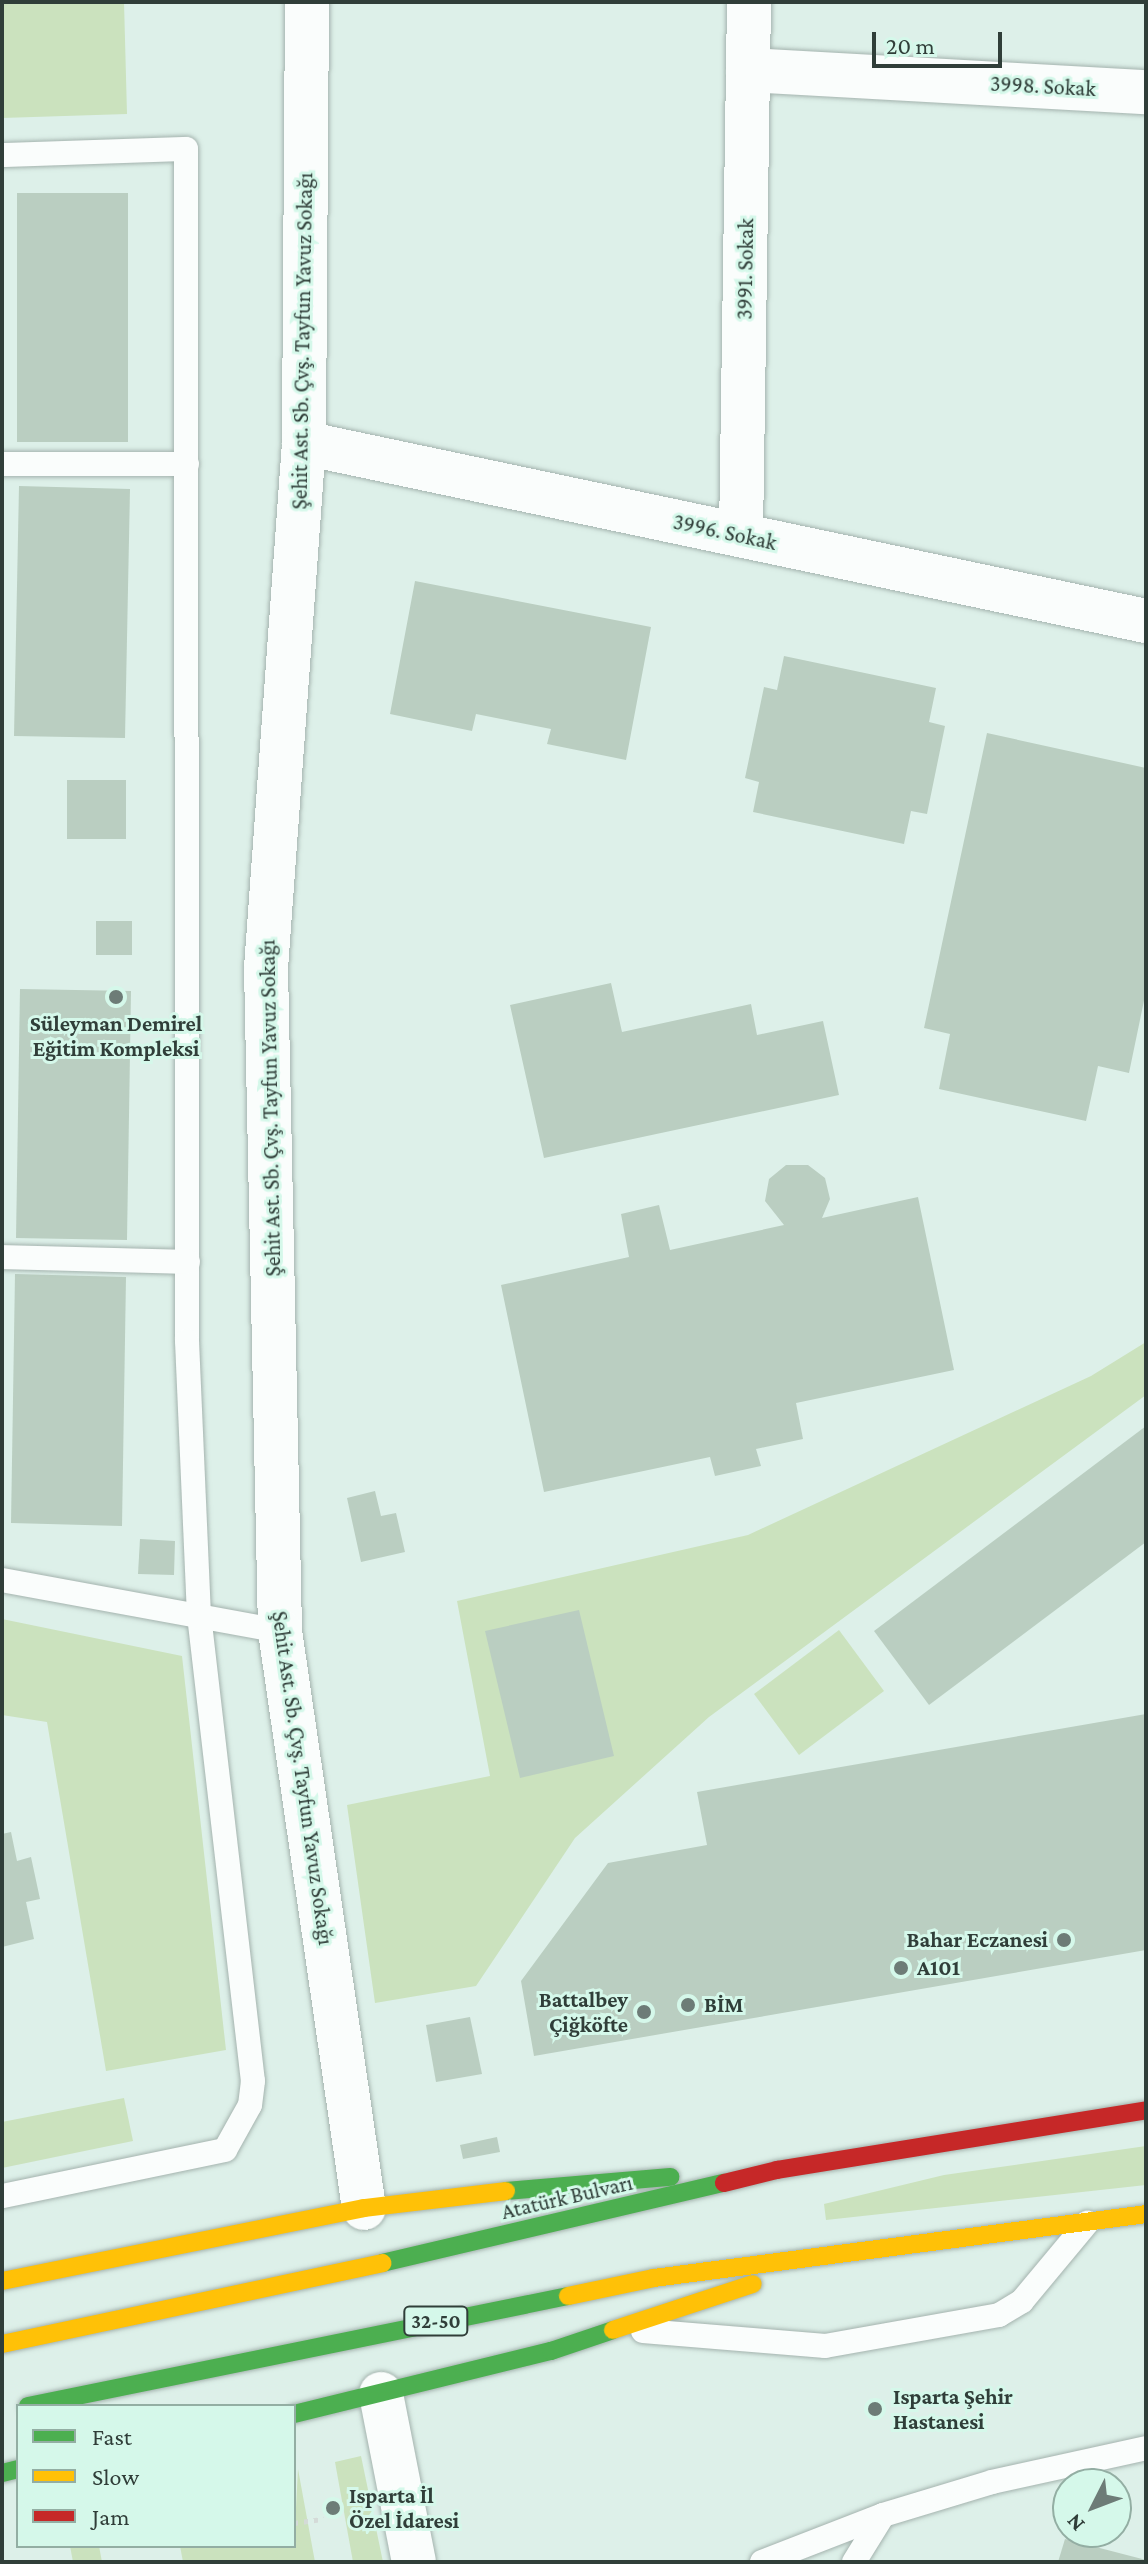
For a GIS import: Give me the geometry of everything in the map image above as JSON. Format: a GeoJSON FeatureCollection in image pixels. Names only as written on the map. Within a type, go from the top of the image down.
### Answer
{"type":"FeatureCollection","features":[{"type":"Feature","properties":{"kind":"main road","name":"Atatürk Bulvarı"},"geometry":{"type":"LineString","coordinates":[[2,2344],[569,2223],[777,2170],[1146,2110]]}},
{"type":"Feature","properties":{"kind":"main road"},"geometry":{"type":"LineString","coordinates":[[2,2281],[364,2208],[565,2184],[777,2170]]}},
{"type":"Feature","properties":{"kind":"main road","name":"32-50"},"geometry":{"type":"LineString","coordinates":[[38,2404],[557,2296],[847,2253],[1146,2214]]}},
{"type":"Feature","properties":{"kind":"main road"},"geometry":{"type":"LineString","coordinates":[[296,2414],[381,2394],[621,2329],[847,2253]]}},
{"type":"Feature","properties":{"kind":"street","name":"Şehit Ast. Sb. Çvş. Tayfun Yavuz Sokağı"},"geometry":{"type":"LineString","coordinates":[[307,2],[304,443],[266,968],[280,1631],[364,2208]]}},
{"type":"Feature","properties":{"kind":"street","name":"3991. Sokak"},"geometry":{"type":"LineString","coordinates":[[741,535],[749,2]]}},
{"type":"Feature","properties":{"kind":"street","name":"3998. Sokak"},"geometry":{"type":"LineString","coordinates":[[748,70],[1146,92]]}},
{"type":"Feature","properties":{"kind":"street","name":"3996. Sokak"},"geometry":{"type":"LineString","coordinates":[[304,443],[1146,621]]}},
{"type":"Feature","properties":{"kind":"street"},"geometry":{"type":"LineString","coordinates":[[381,2394],[414,2562]]}},
{"type":"Feature","properties":{"kind":"lane"},"geometry":{"type":"LineString","coordinates":[[2,155],[186,149],[188,1262],[199,1615],[253,2081],[250,2105],[225,2150],[2,2196]]}},
{"type":"Feature","properties":{"kind":"lane"},"geometry":{"type":"LineString","coordinates":[[2,464],[187,464]]}},
{"type":"Feature","properties":{"kind":"lane"},"geometry":{"type":"LineString","coordinates":[[2,1257],[188,1262]]}},
{"type":"Feature","properties":{"kind":"lane"},"geometry":{"type":"LineString","coordinates":[[2,1580],[280,1631]]}},
{"type":"Feature","properties":{"kind":"lane"},"geometry":{"type":"LineString","coordinates":[[621,2329],[825,2346],[999,2315],[1022,2301],[1089,2220]]}},
{"type":"Feature","properties":{"kind":"lane"},"geometry":{"type":"LineString","coordinates":[[762,2562],[883,2515],[992,2482],[1146,2448]]}},
{"type":"Feature","properties":{"kind":"lane"},"geometry":{"type":"LineString","coordinates":[[854,2562],[883,2515]]}},
{"type":"Feature","properties":{"kind":"path"},"geometry":{"type":"LineString","coordinates":[[296,2523],[324,2519]]}},
{"type":"Feature","properties":{"kind":"green space"},"geometry":{"type":"Polygon","coordinates":[[[2,2],[124,2],[127,114],[2,118],[2,2]]]}},
{"type":"Feature","properties":{"kind":"green space"},"geometry":{"type":"Polygon","coordinates":[[[1146,1342],[1146,1395],[709,1717],[575,1838],[476,1986],[375,2003],[347,1805],[490,1776],[457,1601],[748,1535],[1091,1376],[1146,1342]]]}},
{"type":"Feature","properties":{"kind":"green space"},"geometry":{"type":"Polygon","coordinates":[[[2,1619],[182,1656],[226,2050],[106,2071],[47,1722],[2,1715],[2,1619]]]}},
{"type":"Feature","properties":{"kind":"green space"},"geometry":{"type":"Polygon","coordinates":[[[839,1630],[884,1691],[799,1755],[754,1694],[839,1630]]]}},
{"type":"Feature","properties":{"kind":"green space"},"geometry":{"type":"Polygon","coordinates":[[[124,2098],[133,2141],[2,2168],[2,2122],[124,2098]]]}},
{"type":"Feature","properties":{"kind":"green space"},"geometry":{"type":"Polygon","coordinates":[[[1146,2146],[1146,2185],[826,2220],[824,2204],[944,2175],[1146,2146]]]}},
{"type":"Feature","properties":{"kind":"green space"},"geometry":{"type":"Polygon","coordinates":[[[361,2456],[383,2562],[353,2562],[335,2462],[361,2456]]]}},
{"type":"Feature","properties":{"kind":"green space"},"geometry":{"type":"Polygon","coordinates":[[[298,2469],[315,2562],[183,2562],[180,2548],[296,2548],[298,2469]]]}},
{"type":"Feature","properties":{"kind":"green space"},"geometry":{"type":"Polygon","coordinates":[[[70,2548],[99,2548],[102,2562],[73,2562],[70,2548]]]}},
{"type":"Feature","properties":{"kind":"building"},"geometry":{"type":"Polygon","coordinates":[[[17,193],[128,193],[128,442],[17,442],[17,193]]]}},
{"type":"Feature","properties":{"kind":"building"},"geometry":{"type":"Polygon","coordinates":[[[19,486],[130,489],[125,738],[14,736],[19,486]]]}},
{"type":"Feature","properties":{"kind":"building"},"geometry":{"type":"Polygon","coordinates":[[[415,581],[651,627],[626,760],[547,744],[551,729],[476,714],[472,731],[390,714],[415,581]]]}},
{"type":"Feature","properties":{"kind":"building"},"geometry":{"type":"Polygon","coordinates":[[[784,656],[936,688],[929,722],[945,726],[927,814],[911,811],[904,844],[753,812],[759,782],[745,778],[764,687],[777,690],[784,656]]]}},
{"type":"Feature","properties":{"kind":"building"},"geometry":{"type":"Polygon","coordinates":[[[987,733],[1146,768],[1146,991],[1129,1073],[1098,1066],[1086,1121],[939,1089],[950,1034],[924,1028],[987,733]]]}},
{"type":"Feature","properties":{"kind":"building"},"geometry":{"type":"Polygon","coordinates":[[[67,780],[126,780],[126,839],[67,839],[67,780]]]}},
{"type":"Feature","properties":{"kind":"building"},"geometry":{"type":"Polygon","coordinates":[[[96,921],[132,921],[132,955],[96,955],[96,921]]]}},
{"type":"Feature","properties":{"kind":"building"},"geometry":{"type":"Polygon","coordinates":[[[611,983],[622,1032],[751,1004],[757,1035],[823,1021],[839,1095],[544,1158],[510,1005],[611,983]]]}},
{"type":"Feature","properties":{"kind":"building"},"geometry":{"type":"Polygon","coordinates":[[[20,989],[131,991],[127,1240],[16,1238],[20,989]]]}},
{"type":"Feature","properties":{"kind":"building"},"geometry":{"type":"Polygon","coordinates":[[[786,1165],[808,1165],[825,1178],[830,1199],[822,1218],[918,1197],[954,1370],[796,1403],[803,1439],[756,1449],[761,1466],[715,1476],[710,1457],[544,1492],[501,1285],[629,1257],[621,1214],[659,1205],[670,1250],[784,1225],[765,1201],[769,1179],[786,1165]]]}},
{"type":"Feature","properties":{"kind":"building"},"geometry":{"type":"Polygon","coordinates":[[[15,1274],[126,1277],[122,1526],[11,1523],[15,1274]]]}},
{"type":"Feature","properties":{"kind":"building"},"geometry":{"type":"Polygon","coordinates":[[[1146,1426],[1146,1542],[929,1705],[874,1631],[1146,1426]]]}},
{"type":"Feature","properties":{"kind":"building"},"geometry":{"type":"Polygon","coordinates":[[[375,1491],[381,1516],[396,1513],[405,1552],[361,1562],[347,1498],[375,1491]]]}},
{"type":"Feature","properties":{"kind":"building"},"geometry":{"type":"Polygon","coordinates":[[[140,1539],[175,1541],[174,1575],[138,1574],[140,1539]]]}},
{"type":"Feature","properties":{"kind":"building"},"geometry":{"type":"Polygon","coordinates":[[[579,1610],[614,1756],[520,1778],[485,1631],[579,1610]]]}},
{"type":"Feature","properties":{"kind":"building"},"geometry":{"type":"Polygon","coordinates":[[[1146,1714],[1146,1950],[534,2056],[521,1981],[608,1863],[707,1845],[697,1792],[1146,1714]]]}},
{"type":"Feature","properties":{"kind":"building"},"geometry":{"type":"Polygon","coordinates":[[[11,1832],[17,1861],[31,1857],[40,1899],[26,1902],[34,1939],[2,1947],[2,1834],[11,1832]]]}},
{"type":"Feature","properties":{"kind":"building"},"geometry":{"type":"Polygon","coordinates":[[[470,2017],[482,2074],[436,2082],[426,2025],[470,2017]]]}},
{"type":"Feature","properties":{"kind":"building"},"geometry":{"type":"Polygon","coordinates":[[[497,2137],[500,2152],[463,2159],[460,2145],[497,2137]]]}},
{"type":"Feature","properties":{"kind":"building"},"geometry":{"type":"Polygon","coordinates":[[[1062,2548],[1100,2548],[1146,2560],[1146,2562],[1058,2562],[1062,2548]]]}},
{"type":"Feature","properties":{"kind":"traffic: fast"},"geometry":{"type":"LineString","coordinates":[[506,2191],[670,2177]]}},
{"type":"Feature","properties":{"kind":"traffic: fast"},"geometry":{"type":"LineString","coordinates":[[382,2263],[724,2183]]}},
{"type":"Feature","properties":{"kind":"traffic: fast"},"geometry":{"type":"LineString","coordinates":[[38,2404],[568,2296]]}},
{"type":"Feature","properties":{"kind":"traffic: fast"},"geometry":{"type":"LineString","coordinates":[[296,2414],[551,2351],[613,2330]]}},
{"type":"Feature","properties":{"kind":"traffic: fast"},"geometry":{"type":"LineString","coordinates":[[2,2473],[16,2470]]}},
{"type":"Feature","properties":{"kind":"traffic: slow"},"geometry":{"type":"LineString","coordinates":[[2,2281],[364,2208],[506,2191]]}},
{"type":"Feature","properties":{"kind":"traffic: slow"},"geometry":{"type":"LineString","coordinates":[[568,2296],[654,2278],[1146,2214]]}},
{"type":"Feature","properties":{"kind":"traffic: slow"},"geometry":{"type":"LineString","coordinates":[[2,2344],[382,2263]]}},
{"type":"Feature","properties":{"kind":"traffic: slow"},"geometry":{"type":"LineString","coordinates":[[613,2330],[753,2284]]}},
{"type":"Feature","properties":{"kind":"traffic: jam"},"geometry":{"type":"LineString","coordinates":[[724,2183],[777,2170],[1146,2110]]}},
{"type":"Feature","properties":{"kind":"place","name":"Süleyman Demirel Eğitim Kompleksi"},"geometry":{"type":"Point","coordinates":[116,997]}},
{"type":"Feature","properties":{"kind":"place","name":"Bahar Eczanesi"},"geometry":{"type":"Point","coordinates":[1064,1940]}},
{"type":"Feature","properties":{"kind":"place","name":"A101"},"geometry":{"type":"Point","coordinates":[901,1968]}},
{"type":"Feature","properties":{"kind":"place","name":"BİM"},"geometry":{"type":"Point","coordinates":[688,2005]}},
{"type":"Feature","properties":{"kind":"place","name":"Battalbey Çiğköfte"},"geometry":{"type":"Point","coordinates":[644,2012]}},
{"type":"Feature","properties":{"kind":"place","name":"Isparta Şehir Hastanesi"},"geometry":{"type":"Point","coordinates":[875,2409]}},
{"type":"Feature","properties":{"kind":"place","name":"Isparta İl Özel İdaresi"},"geometry":{"type":"Point","coordinates":[333,2508]}}]}
